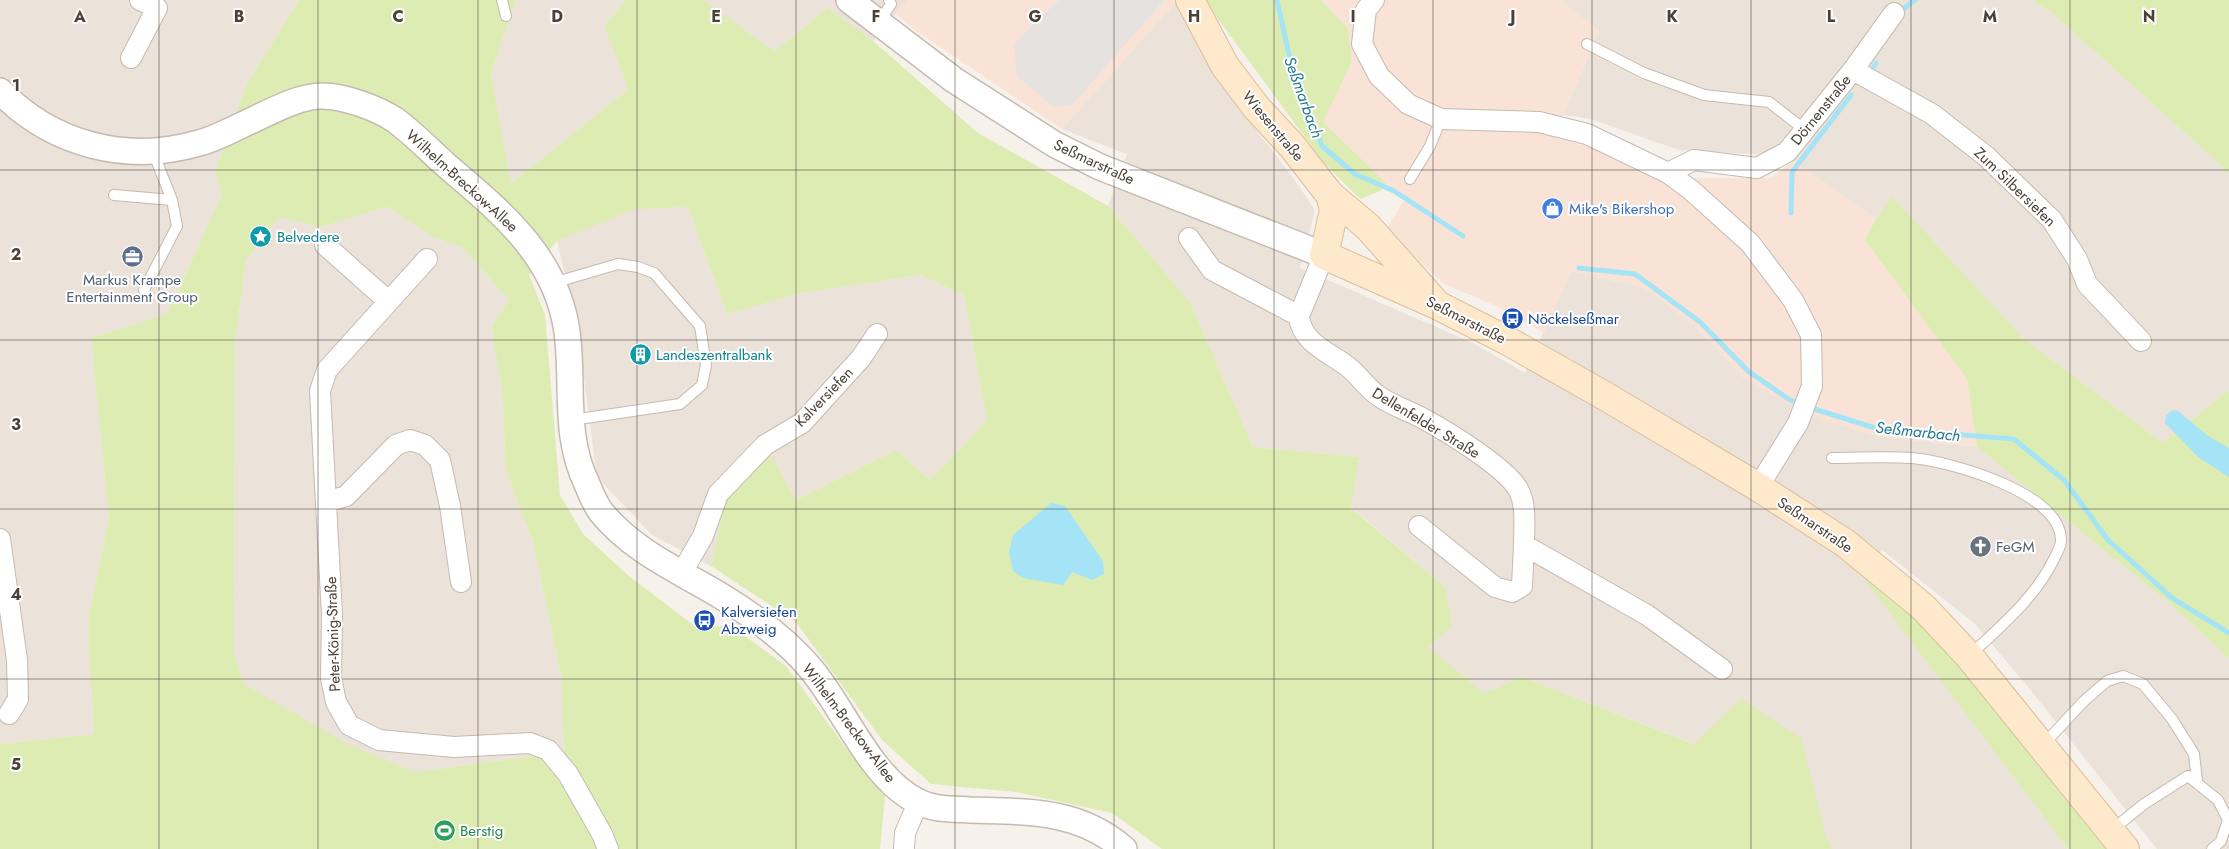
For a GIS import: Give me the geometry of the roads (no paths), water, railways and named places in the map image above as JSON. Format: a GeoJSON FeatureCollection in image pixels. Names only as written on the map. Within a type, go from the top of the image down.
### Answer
{"type":"FeatureCollection","features":[{"type":"Feature","properties":{"kind":"main road","name":"Wiesenstraße"},"geometry":{"type":"LineString","coordinates":[[1190,0],[1225,66],[1256,107],[1292,146],[1330,196],[1368,227],[1437,305]]}},
{"type":"Feature","properties":{"kind":"main road"},"geometry":{"type":"LineString","coordinates":[[1324,255],[1334,210],[1330,196]]}},
{"type":"Feature","properties":{"kind":"main road","name":"Seßmarstraße"},"geometry":{"type":"LineString","coordinates":[[1324,255],[1437,305],[1506,340],[1605,396],[1758,487],[1845,543],[1923,607],[1970,656],[2118,840]]}},
{"type":"Feature","properties":{"kind":"street","name":"Seßmarstraße"},"geometry":{"type":"LineString","coordinates":[[849,0],[884,11],[954,80],[1054,144],[1108,171],[1324,255]]}},
{"type":"Feature","properties":{"kind":"street"},"geometry":{"type":"LineString","coordinates":[[1374,0],[1366,10],[1362,44],[1379,76],[1408,104],[1441,119],[1539,122],[1587,134],[1668,174],[1691,190],[1750,243],[1793,300],[1811,335],[1812,386],[1798,423],[1758,487]]}},
{"type":"Feature","properties":{"kind":"street"},"geometry":{"type":"LineString","coordinates":[[131,58],[154,3]]}},
{"type":"Feature","properties":{"kind":"street","name":"Dörnenstraße"},"geometry":{"type":"LineString","coordinates":[[1668,174],[1694,160],[1756,168],[1786,152],[1853,70],[1894,13]]}},
{"type":"Feature","properties":{"kind":"street","name":"Zum Silbersiefen"},"geometry":{"type":"LineString","coordinates":[[1853,70],[1932,114],[1987,157],[2052,220],[2077,259],[2087,284],[2142,342]]}},
{"type":"Feature","properties":{"kind":"street","name":"Wilhelm-Breckow-Allee"},"geometry":{"type":"LineString","coordinates":[[0,91],[16,108],[60,136],[100,149],[153,152],[200,143],[288,104],[321,96],[360,103],[394,120],[488,201],[526,238],[546,270],[559,301],[567,331],[571,420],[578,465],[599,509],[644,552],[765,624],[812,669],[882,772],[897,788],[918,803],[943,809],[1042,812],[1077,821],[1108,836],[1124,849]]}},
{"type":"Feature","properties":{"kind":"street"},"geometry":{"type":"LineString","coordinates":[[1189,238],[1212,270],[1299,316],[1324,255]]}},
{"type":"Feature","properties":{"kind":"street"},"geometry":{"type":"LineString","coordinates":[[325,245],[388,301]]}},
{"type":"Feature","properties":{"kind":"street","name":"Peter-König-Straße"},"geometry":{"type":"LineString","coordinates":[[427,259],[327,370],[320,391],[321,440],[327,502],[332,615],[331,678],[336,702],[350,725],[379,740],[454,747],[530,743],[548,750],[568,774],[602,834],[608,849]]}},
{"type":"Feature","properties":{"kind":"street","name":"Dellenfelder Straße"},"geometry":{"type":"LineString","coordinates":[[1299,316],[1300,325],[1305,335],[1349,368],[1380,398],[1424,418],[1500,468],[1518,489],[1524,507],[1522,586],[1512,592],[1495,586],[1419,526]]}},
{"type":"Feature","properties":{"kind":"street","name":"Kalversiefen"},"geometry":{"type":"LineString","coordinates":[[681,574],[703,536],[718,494],[765,445],[802,423],[861,358],[877,334]]}},
{"type":"Feature","properties":{"kind":"street"},"geometry":{"type":"LineString","coordinates":[[327,502],[346,496],[396,445],[410,440],[426,445],[440,460],[450,506],[461,582]]}},
{"type":"Feature","properties":{"kind":"street"},"geometry":{"type":"LineString","coordinates":[[0,539],[17,660],[18,699],[9,714]]}},
{"type":"Feature","properties":{"kind":"street"},"geometry":{"type":"LineString","coordinates":[[1524,545],[1647,615],[1722,669]]}},
{"type":"Feature","properties":{"kind":"street"},"geometry":{"type":"LineString","coordinates":[[904,849],[905,833],[918,803]]}},
{"type":"Feature","properties":{"kind":"lane"},"geometry":{"type":"LineString","coordinates":[[502,0],[506,16]]}},
{"type":"Feature","properties":{"kind":"lane"},"geometry":{"type":"LineString","coordinates":[[1587,44],[1644,73],[1704,96],[1769,102],[1805,130]]}},
{"type":"Feature","properties":{"kind":"lane"},"geometry":{"type":"LineString","coordinates":[[1410,179],[1430,146],[1441,119]]}},
{"type":"Feature","properties":{"kind":"lane"},"geometry":{"type":"LineString","coordinates":[[144,290],[177,226],[172,200],[153,152]]}},
{"type":"Feature","properties":{"kind":"lane"},"geometry":{"type":"LineString","coordinates":[[114,195],[172,200]]}},
{"type":"Feature","properties":{"kind":"lane"},"geometry":{"type":"LineString","coordinates":[[552,284],[618,264],[638,267],[654,274],[700,326],[706,365],[702,385],[680,404],[571,420]]}},
{"type":"Feature","properties":{"kind":"lane"},"geometry":{"type":"LineString","coordinates":[[1832,458],[1912,458],[1947,463],[1973,470],[2027,496],[2048,512],[2060,530],[2062,543],[2046,576],[2017,611],[1970,656]]}},
{"type":"Feature","properties":{"kind":"lane"},"geometry":{"type":"LineString","coordinates":[[2035,735],[2084,701],[2107,681],[2123,676],[2143,684],[2172,719],[2194,754],[2197,781]]}},
{"type":"Feature","properties":{"kind":"lane"},"geometry":{"type":"LineString","coordinates":[[2118,840],[2144,804],[2188,776],[2197,781],[2218,800],[2228,820],[2221,841],[2212,849]]}},
{"type":"Feature","properties":{"kind":"water"},"geometry":{"type":"Polygon","coordinates":[[[2172,410],[2178,411],[2208,436],[2229,448],[2229,477],[2198,457],[2165,423],[2166,416],[2172,410]]]}},
{"type":"Feature","properties":{"kind":"water"},"geometry":{"type":"Polygon","coordinates":[[[1051,503],[1065,506],[1103,561],[1104,574],[1092,580],[1072,572],[1063,585],[1023,578],[1013,571],[1009,552],[1013,535],[1051,503]]]}},
{"type":"Feature","properties":{"kind":"waterway","name":"Seßmarbach"},"geometry":{"type":"LineString","coordinates":[[1277,0],[1291,64],[1322,146],[1355,174],[1394,191],[1463,236]]}},
{"type":"Feature","properties":{"kind":"waterway"},"geometry":{"type":"LineString","coordinates":[[1898,13],[1915,0]]}},
{"type":"Feature","properties":{"kind":"waterway"},"geometry":{"type":"LineString","coordinates":[[1871,71],[1876,63]]}},
{"type":"Feature","properties":{"kind":"waterway"},"geometry":{"type":"LineString","coordinates":[[1791,213],[1792,172],[1851,95]]}},
{"type":"Feature","properties":{"kind":"waterway","name":"Seßmarbach"},"geometry":{"type":"LineString","coordinates":[[1579,268],[1635,274],[1700,322],[1748,371],[1790,400],[1800,404]]}},
{"type":"Feature","properties":{"kind":"waterway","name":"Seßmarbach"},"geometry":{"type":"LineString","coordinates":[[1808,407],[1875,428],[2014,439],[2064,480],[2108,540],[2172,598],[2229,633]]}},
{"type":"Feature","properties":{"kind":"place","name":"Mike's Bikershop"},"geometry":{"type":"Point","coordinates":[1553,209]}},
{"type":"Feature","properties":{"kind":"place","name":"Belvedere"},"geometry":{"type":"Point","coordinates":[261,237]}},
{"type":"Feature","properties":{"kind":"place","name":"Markus Krampe Entertainment Group"},"geometry":{"type":"Point","coordinates":[132,257]}},
{"type":"Feature","properties":{"kind":"place","name":"Nöckelseßmar"},"geometry":{"type":"Point","coordinates":[1512,319]}},
{"type":"Feature","properties":{"kind":"place","name":"Landeszentralbank"},"geometry":{"type":"Point","coordinates":[640,355]}},
{"type":"Feature","properties":{"kind":"place","name":"FeGM"},"geometry":{"type":"Point","coordinates":[1980,547]}},
{"type":"Feature","properties":{"kind":"place","name":"Kalversiefen Abzweig"},"geometry":{"type":"Point","coordinates":[705,621]}},
{"type":"Feature","properties":{"kind":"place","name":"Berstig"},"geometry":{"type":"Point","coordinates":[444,831]}}]}
